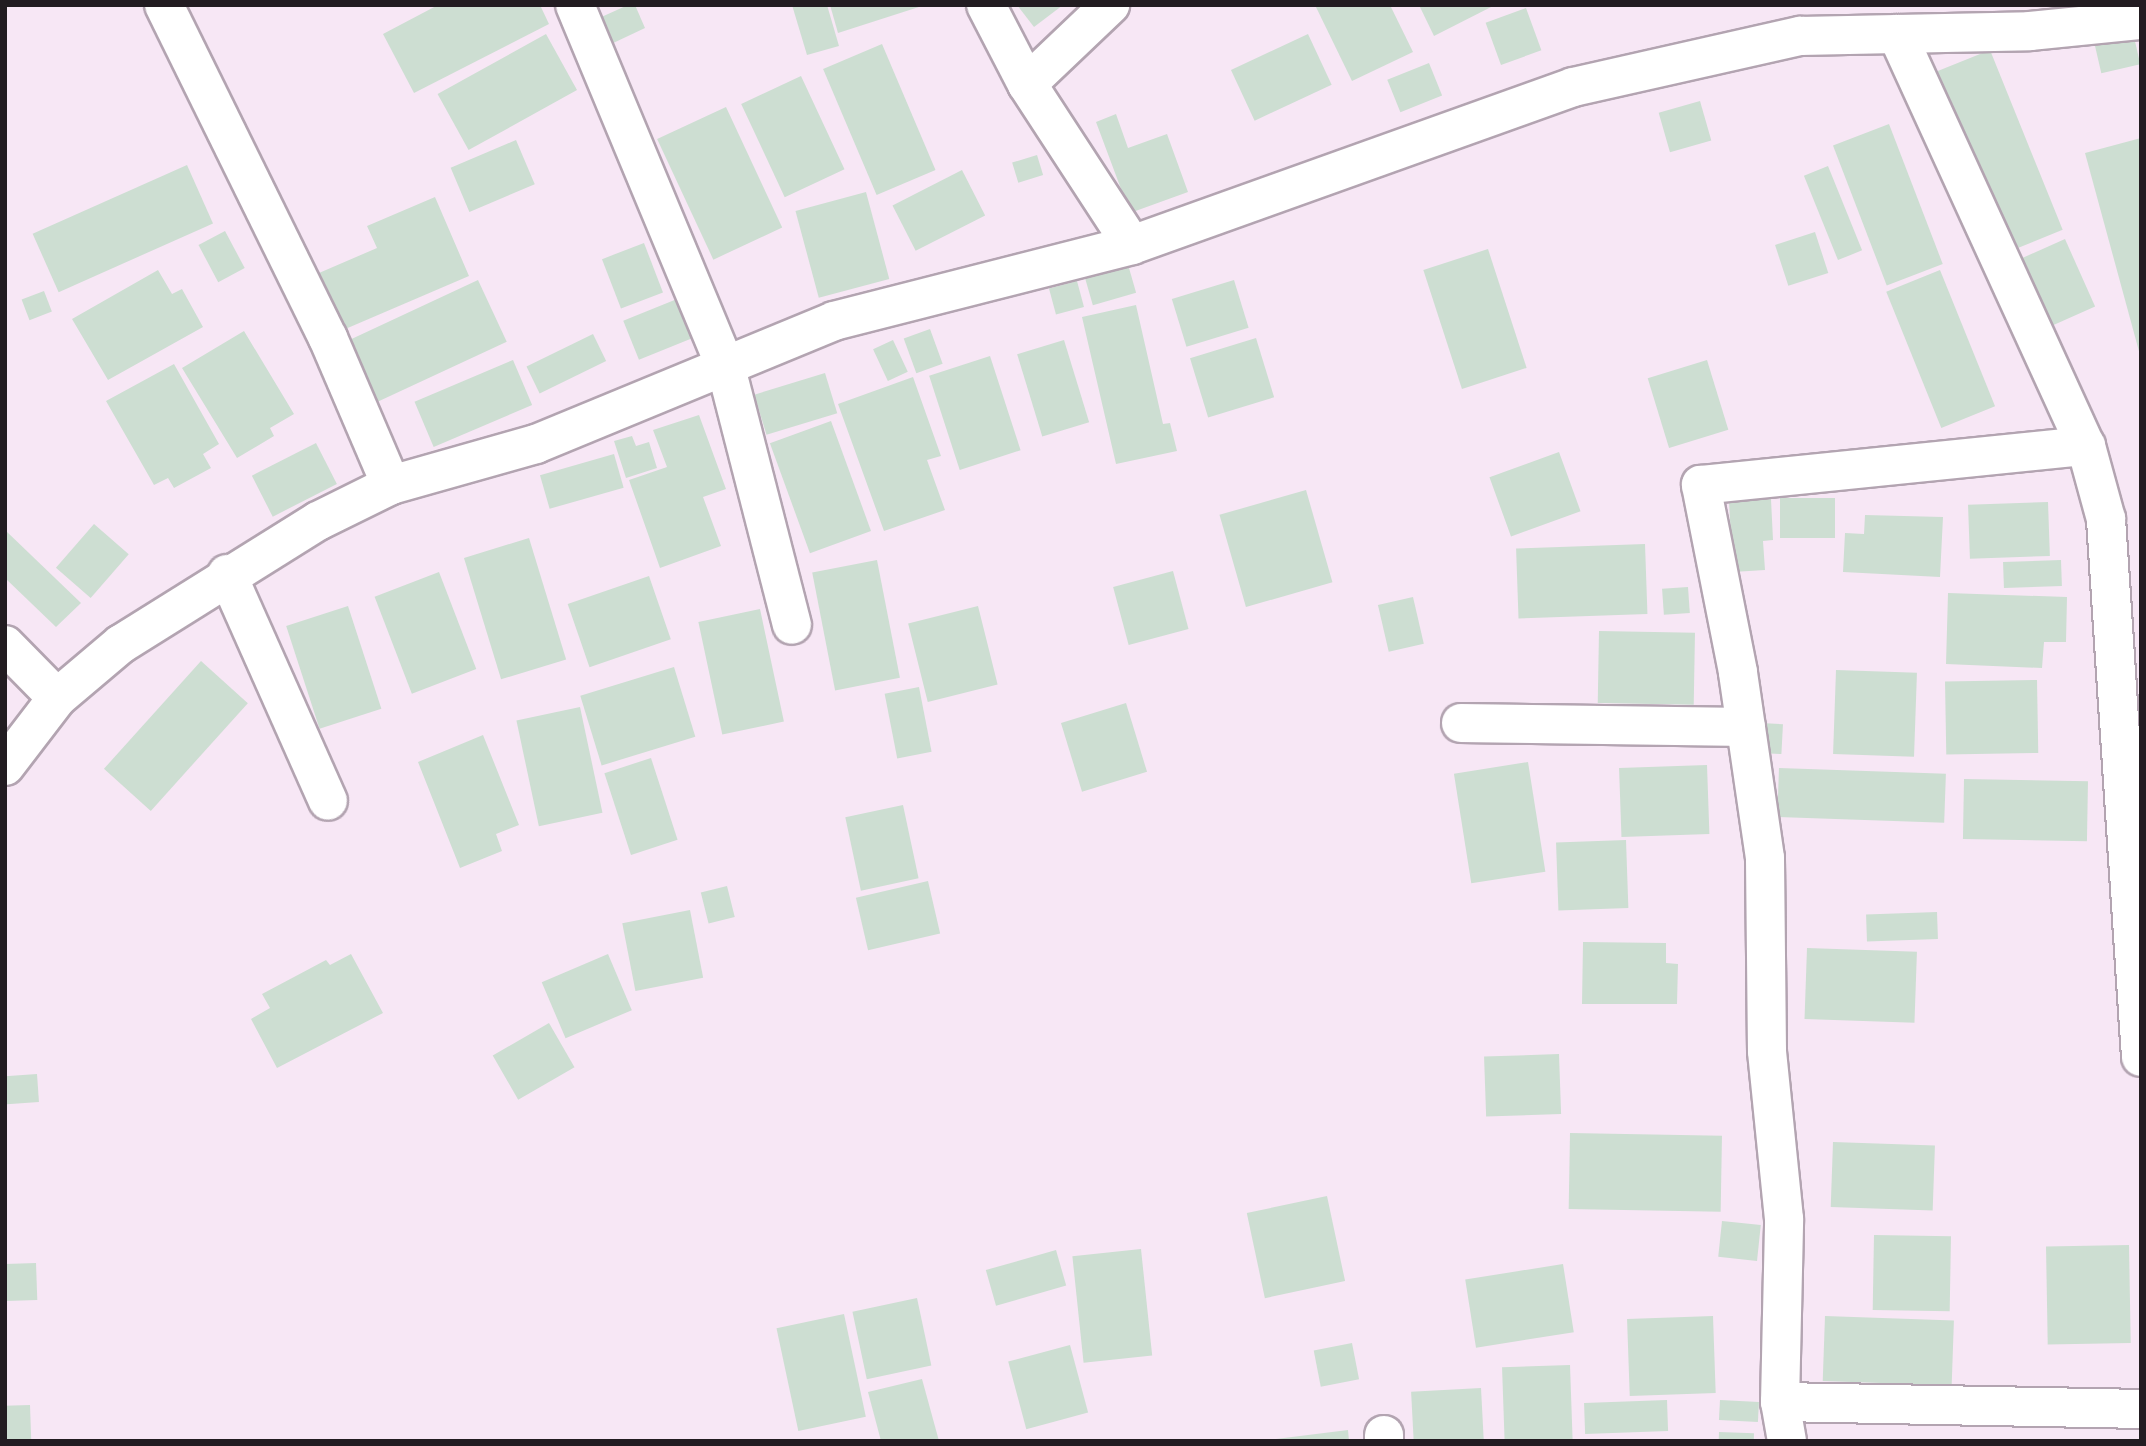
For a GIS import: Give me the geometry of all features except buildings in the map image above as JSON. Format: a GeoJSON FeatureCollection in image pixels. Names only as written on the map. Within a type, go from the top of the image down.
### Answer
{"type":"FeatureCollection","features":[{"type":"Feature","properties":{"kind":"street"},"geometry":{"type":"LineString","coordinates":[[164,5],[328,338],[391,485]]}},
{"type":"Feature","properties":{"kind":"street"},"geometry":{"type":"LineString","coordinates":[[575,5],[726,368],[792,625]]}},
{"type":"Feature","properties":{"kind":"street"},"geometry":{"type":"LineString","coordinates":[[986,5],[1027,84],[1132,245]]}},
{"type":"Feature","properties":{"kind":"street"},"geometry":{"type":"LineString","coordinates":[[1027,84],[1110,5]]}},
{"type":"Feature","properties":{"kind":"street"},"geometry":{"type":"LineString","coordinates":[[5,766],[57,698],[121,644],[227,574],[391,485],[537,444],[834,321],[1132,245],[1573,87],[1800,36],[2030,31],[2141,20]]}},
{"type":"Feature","properties":{"kind":"street"},"geometry":{"type":"LineString","coordinates":[[1897,34],[2086,446],[2106,519],[2116,617],[2141,1058]]}},
{"type":"Feature","properties":{"kind":"street"},"geometry":{"type":"LineString","coordinates":[[1787,1441],[1780,1402],[1784,1219],[1767,1051],[1765,859],[1746,727],[1701,485],[2086,446]]}},
{"type":"Feature","properties":{"kind":"street"},"geometry":{"type":"LineString","coordinates":[[227,574],[328,801]]}},
{"type":"Feature","properties":{"kind":"street"},"geometry":{"type":"LineString","coordinates":[[5,645],[57,698]]}},
{"type":"Feature","properties":{"kind":"street"},"geometry":{"type":"LineString","coordinates":[[1461,723],[1746,727]]}},
{"type":"Feature","properties":{"kind":"street"},"geometry":{"type":"LineString","coordinates":[[1780,1402],[2141,1409]]}}]}
